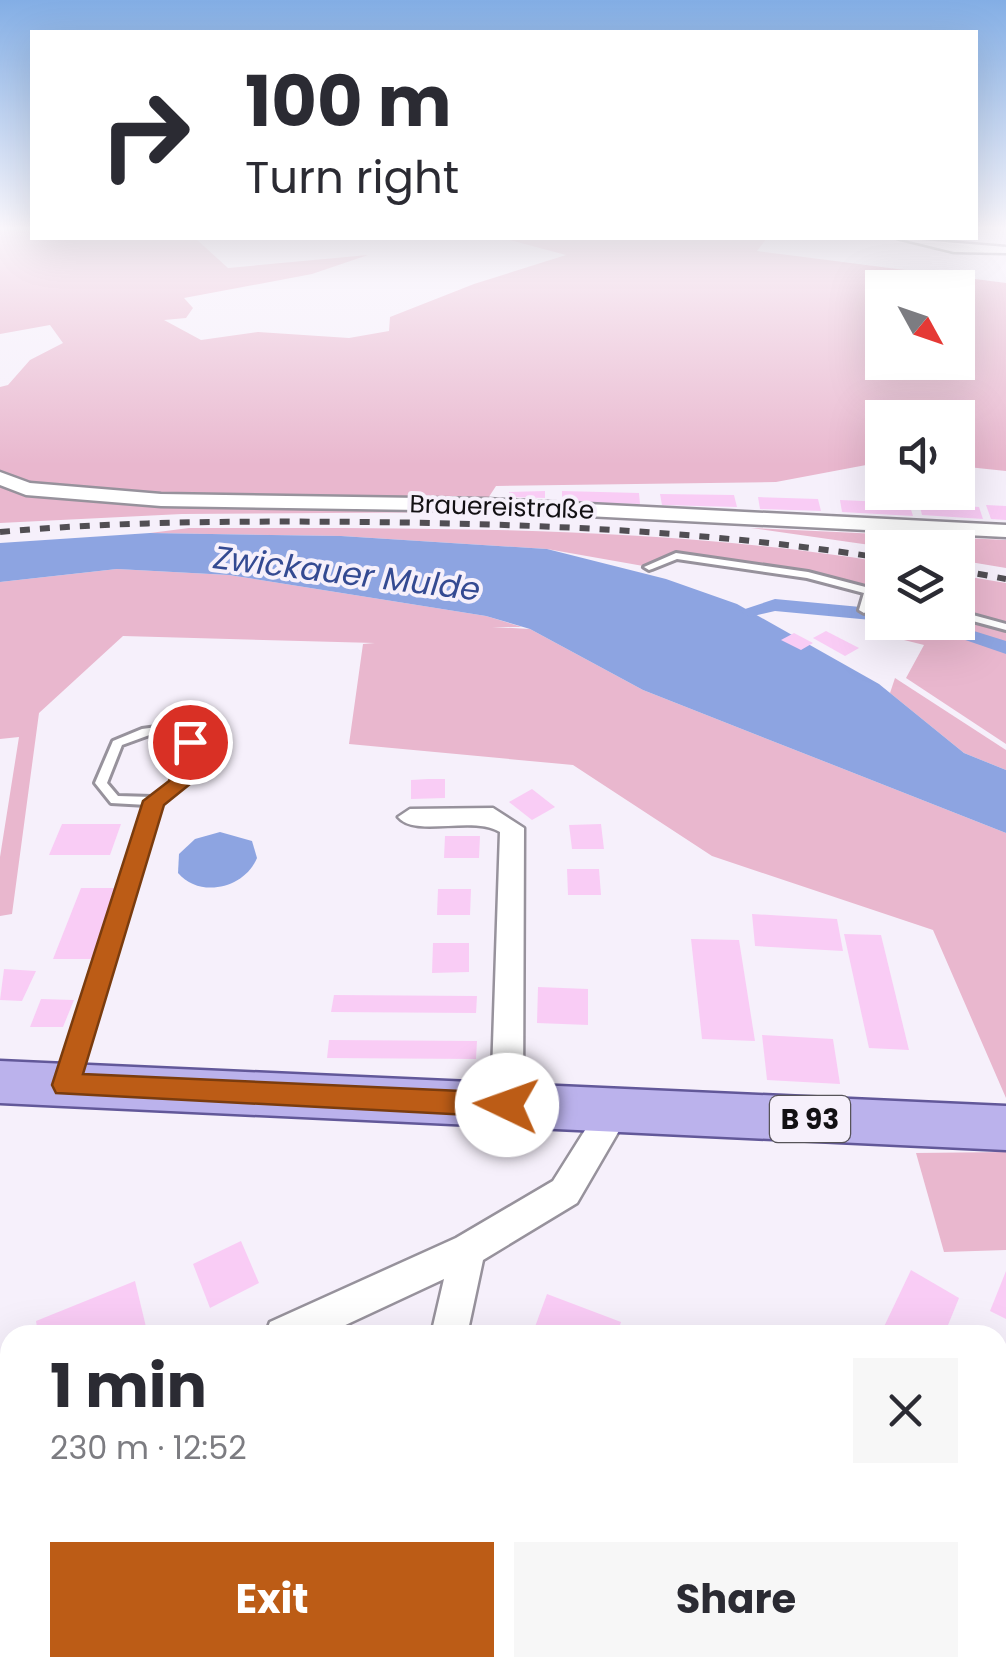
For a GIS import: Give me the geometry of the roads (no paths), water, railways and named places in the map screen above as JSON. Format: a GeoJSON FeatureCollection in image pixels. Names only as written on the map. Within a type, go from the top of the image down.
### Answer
{"type":"FeatureCollection","features":[{"type":"Feature","properties":{"kind":"main road","name":"B 93"},"geometry":{"type":"LineString","coordinates":[[0,1082],[1006,1128]]}},
{"type":"Feature","properties":{"kind":"street","name":"Brauereistraße"},"geometry":{"type":"LineString","coordinates":[[0,478],[26,490],[161,500],[486,505],[1006,531]]}},
{"type":"Feature","properties":{"kind":"street"},"geometry":{"type":"LineString","coordinates":[[410,817],[493,816],[512,828],[507,1105]]}},
{"type":"Feature","properties":{"kind":"street"},"geometry":{"type":"LineString","coordinates":[[306,1325],[468,1250],[565,1192],[614,1110]]}},
{"type":"Feature","properties":{"kind":"street"},"geometry":{"type":"LineString","coordinates":[[451,1325],[468,1250]]}},
{"type":"Feature","properties":{"kind":"lane"},"geometry":{"type":"LineString","coordinates":[[648,567],[676,556],[808,575],[865,591]]}},
{"type":"Feature","properties":{"kind":"lane"},"geometry":{"type":"LineString","coordinates":[[975,618],[1006,626]]}},
{"type":"Feature","properties":{"kind":"lane"},"geometry":{"type":"LineString","coordinates":[[66,1085],[154,801],[179,784],[190,742],[176,730],[145,729],[117,743],[101,783],[114,800],[154,801]]}},
{"type":"Feature","properties":{"kind":"water","name":"Zwickauer Mulde"},"geometry":{"type":"Polygon","coordinates":[[[150,533],[341,536],[547,549],[666,579],[737,604],[879,684],[964,753],[1006,770],[1006,833],[643,690],[530,629],[486,616],[229,575],[117,569],[0,582],[0,543],[150,533]]]}},
{"type":"Feature","properties":{"kind":"water"},"geometry":{"type":"Polygon","coordinates":[[[220,832],[252,841],[257,858],[251,868],[233,883],[221,886],[210,888],[187,881],[178,873],[179,854],[195,839],[220,832]]]}},
{"type":"Feature","properties":{"kind":"waterway"},"geometry":{"type":"LineString","coordinates":[[749,611],[775,605],[865,613]]}},
{"type":"Feature","properties":{"kind":"waterway"},"geometry":{"type":"LineString","coordinates":[[975,638],[1006,648]]}},
{"type":"Feature","properties":{"kind":"railway"},"geometry":{"type":"LineString","coordinates":[[0,532],[228,522],[495,525],[689,535],[865,556]]}},
{"type":"Feature","properties":{"kind":"railway"},"geometry":{"type":"LineString","coordinates":[[975,573],[1006,579]]}}]}
